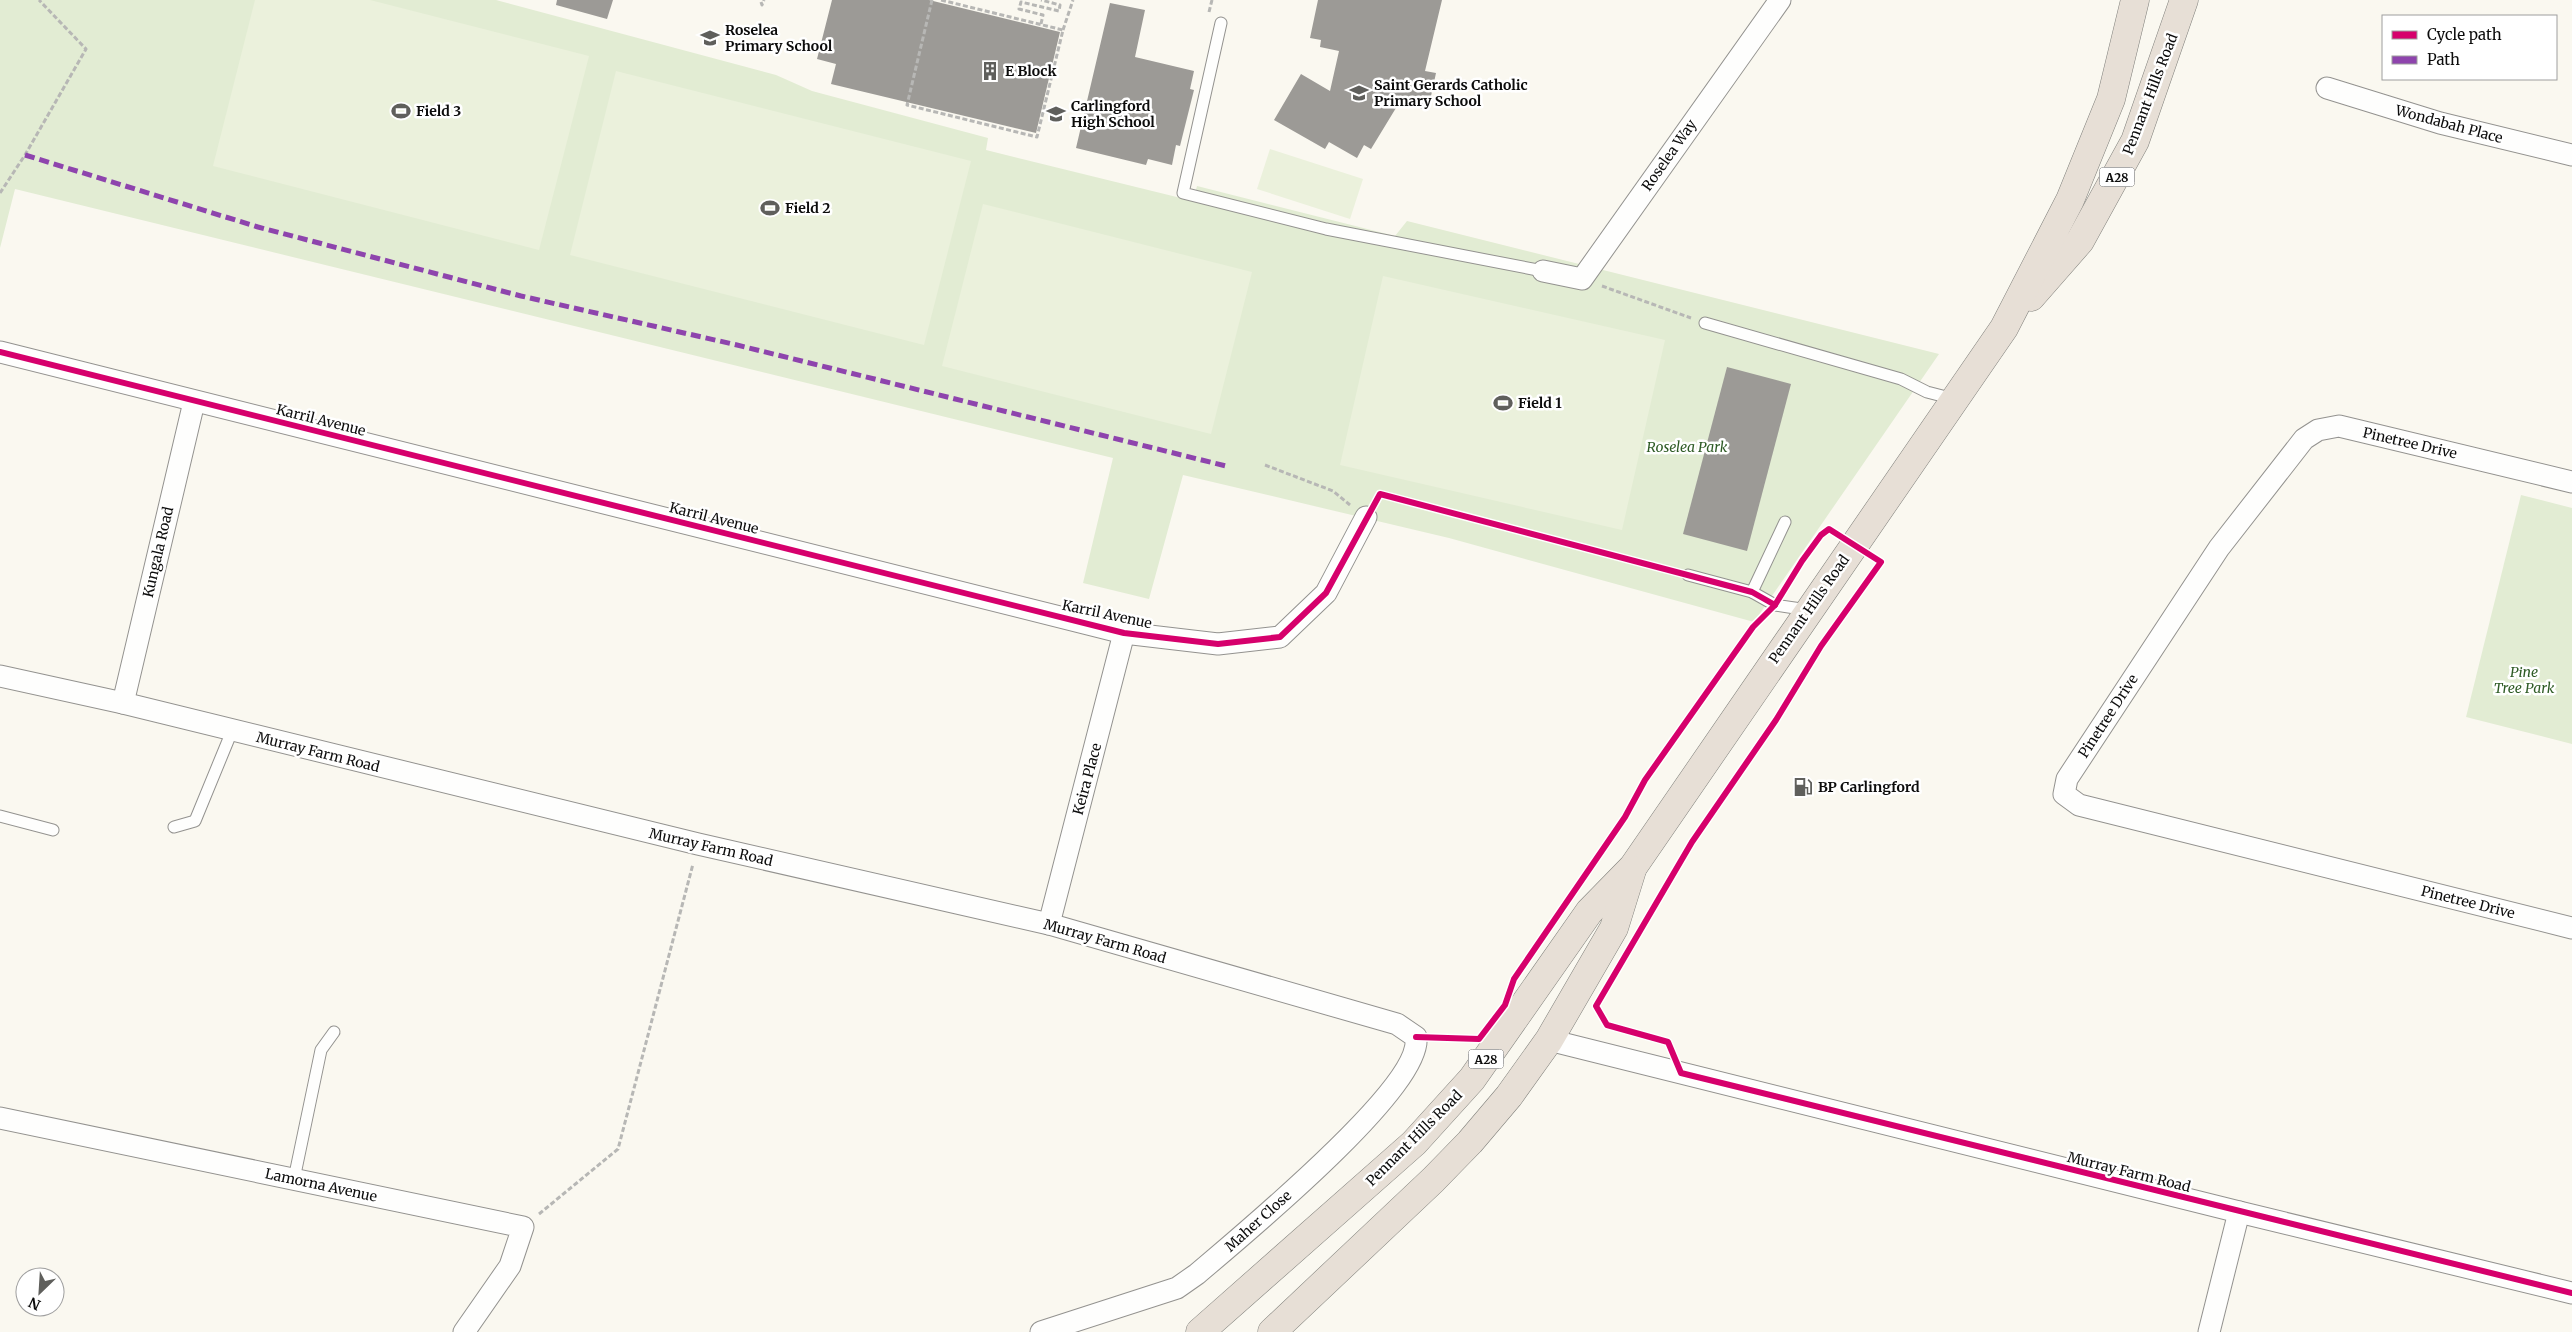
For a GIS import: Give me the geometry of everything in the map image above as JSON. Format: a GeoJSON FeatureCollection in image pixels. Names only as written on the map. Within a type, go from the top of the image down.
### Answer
{"type":"FeatureCollection","features":[{"type":"Feature","properties":{"kind":"highway","name":"Pennant Hills Road"},"geometry":{"type":"LineString","coordinates":[[1200,1332],[1375,1179],[1414,1142],[1472,1079],[1589,912],[1633,867],[2004,328],[2070,200],[2111,99],[2134,0]]}},
{"type":"Feature","properties":{"kind":"highway","name":"Pennant Hills Road"},"geometry":{"type":"LineString","coordinates":[[2004,328],[2080,241],[2108,193],[2135,142],[2184,0]]}},
{"type":"Feature","properties":{"kind":"highway","name":"Pennant Hills Road"},"geometry":{"type":"LineString","coordinates":[[1272,1332],[1433,1180],[1470,1142],[1509,1096],[1549,1040],[1614,928],[1633,867]]}},
{"type":"Feature","properties":{"kind":"highway"},"geometry":{"type":"LineString","coordinates":[[1472,1079],[1504,1062],[1524,1040],[1535,1037],[1549,1040]]}},
{"type":"Feature","properties":{"kind":"street","name":"Roselea Way"},"geometry":{"type":"LineString","coordinates":[[1582,279],[1780,0]]}},
{"type":"Feature","properties":{"kind":"street","name":"Wondabah Place"},"geometry":{"type":"LineString","coordinates":[[2327,88],[2440,123],[2572,156]]}},
{"type":"Feature","properties":{"kind":"street"},"geometry":{"type":"LineString","coordinates":[[1543,271],[1582,279]]}},
{"type":"Feature","properties":{"kind":"street","name":"Karril Avenue"},"geometry":{"type":"LineString","coordinates":[[0,352],[1124,633],[1218,644],[1280,637],[1326,592],[1366,517]]}},
{"type":"Feature","properties":{"kind":"street","name":"Kungala Road"},"geometry":{"type":"LineString","coordinates":[[123,703],[194,402]]}},
{"type":"Feature","properties":{"kind":"street","name":"Pinetree Drive"},"geometry":{"type":"LineString","coordinates":[[2572,482],[2339,426],[2318,430],[2304,439],[2219,548],[2066,779],[2064,794],[2079,805],[2572,928]]}},
{"type":"Feature","properties":{"kind":"street","name":"Keira Place"},"geometry":{"type":"LineString","coordinates":[[1049,924],[1124,633]]}},
{"type":"Feature","properties":{"kind":"street","name":"Murray Farm Road"},"geometry":{"type":"LineString","coordinates":[[0,676],[123,703],[698,844],[1049,924],[1397,1024],[1416,1037]]}},
{"type":"Feature","properties":{"kind":"street","name":"Maher Close"},"geometry":{"type":"LineString","coordinates":[[1041,1332],[1177,1288],[1197,1274],[1322,1164],[1376,1107],[1412,1060],[1417,1049],[1416,1037]]}},
{"type":"Feature","properties":{"kind":"street","name":"Murray Farm Road"},"geometry":{"type":"LineString","coordinates":[[1549,1040],[2572,1293]]}},
{"type":"Feature","properties":{"kind":"street","name":"Lamorna Avenue"},"geometry":{"type":"LineString","coordinates":[[0,1118],[523,1227]]}},
{"type":"Feature","properties":{"kind":"street"},"geometry":{"type":"LineString","coordinates":[[2209,1332],[2239,1212]]}},
{"type":"Feature","properties":{"kind":"street"},"geometry":{"type":"LineString","coordinates":[[464,1332],[510,1266],[523,1227]]}},
{"type":"Feature","properties":{"kind":"lane"},"geometry":{"type":"LineString","coordinates":[[1221,23],[1182,193],[1326,229],[1543,271]]}},
{"type":"Feature","properties":{"kind":"lane"},"geometry":{"type":"LineString","coordinates":[[1705,323],[1901,379],[1927,392],[1956,400]]}},
{"type":"Feature","properties":{"kind":"lane"},"geometry":{"type":"LineString","coordinates":[[1752,592],[1785,522]]}},
{"type":"Feature","properties":{"kind":"lane"},"geometry":{"type":"LineString","coordinates":[[1688,575],[1752,592],[1775,604],[1809,610]]}},
{"type":"Feature","properties":{"kind":"lane"},"geometry":{"type":"LineString","coordinates":[[174,827],[196,821],[232,731]]}},
{"type":"Feature","properties":{"kind":"lane"},"geometry":{"type":"LineString","coordinates":[[0,816],[53,830]]}},
{"type":"Feature","properties":{"kind":"lane"},"geometry":{"type":"LineString","coordinates":[[294,1179],[321,1050],[334,1032]]}},
{"type":"Feature","properties":{"kind":"path"},"geometry":{"type":"LineString","coordinates":[[0,193],[25,156],[86,49],[39,0]]}},
{"type":"Feature","properties":{"kind":"path"},"geometry":{"type":"LineString","coordinates":[[932,0],[907,105],[1037,137],[1063,30],[1073,0]]}},
{"type":"Feature","properties":{"kind":"path"},"geometry":{"type":"LineString","coordinates":[[941,0],[1063,30]]}},
{"type":"Feature","properties":{"kind":"path"},"geometry":{"type":"LineString","coordinates":[[1041,0],[1060,5],[1059,11],[1021,2],[1019,9],[1043,15],[1041,24]]}},
{"type":"Feature","properties":{"kind":"path"},"geometry":{"type":"LineString","coordinates":[[1582,279],[1705,323]]}},
{"type":"Feature","properties":{"kind":"path"},"geometry":{"type":"LineString","coordinates":[[1265,465],[1333,491],[1366,517]]}},
{"type":"Feature","properties":{"kind":"path"},"geometry":{"type":"LineString","coordinates":[[523,1227],[618,1149],[698,844]]}},
{"type":"Feature","properties":{"kind":"green space","name":"Roselea Park"},"geometry":{"type":"Polygon","coordinates":[[[0,0],[496,0],[776,75],[812,91],[988,138],[986,150],[1193,201],[1197,186],[1395,236],[1407,221],[1939,354],[1754,622],[1449,538],[1183,475],[1149,599],[1083,583],[1113,458],[15,189],[0,248],[0,0]]]}},
{"type":"Feature","properties":{"kind":"green space","name":"Field 3"},"geometry":{"type":"Polygon","coordinates":[[[255,0],[370,0],[589,56],[539,250],[213,166],[255,0]]]}},
{"type":"Feature","properties":{"kind":"green space","name":"Field 2"},"geometry":{"type":"Polygon","coordinates":[[[616,71],[971,161],[924,345],[570,255],[616,71]]]}},
{"type":"Feature","properties":{"kind":"green space"},"geometry":{"type":"Polygon","coordinates":[[[1270,149],[1363,179],[1350,219],[1257,189],[1270,149]]]}},
{"type":"Feature","properties":{"kind":"green space"},"geometry":{"type":"Polygon","coordinates":[[[983,204],[1252,272],[1211,434],[942,366],[983,204]]]}},
{"type":"Feature","properties":{"kind":"green space","name":"Field 1"},"geometry":{"type":"Polygon","coordinates":[[[1383,276],[1665,340],[1622,530],[1340,465],[1383,276]]]}},
{"type":"Feature","properties":{"kind":"green space","name":"Pine Tree Park"},"geometry":{"type":"Polygon","coordinates":[[[2521,495],[2572,508],[2572,744],[2466,717],[2521,495]]]}},
{"type":"Feature","properties":{"kind":"building"},"geometry":{"type":"Polygon","coordinates":[[[557,0],[613,0],[607,19],[556,5],[557,0]]]}},
{"type":"Feature","properties":{"kind":"building"},"geometry":{"type":"Polygon","coordinates":[[[832,0],[929,0],[1060,32],[1036,133],[831,84],[836,64],[817,59],[832,0]]]}},
{"type":"Feature","properties":{"kind":"building"},"geometry":{"type":"Polygon","coordinates":[[[1318,0],[1442,0],[1425,71],[1436,73],[1428,110],[1399,103],[1371,149],[1364,145],[1357,158],[1329,142],[1325,149],[1274,120],[1301,74],[1330,91],[1339,51],[1320,47],[1321,40],[1310,38],[1318,0]]]}},
{"type":"Feature","properties":{"kind":"building"},"geometry":{"type":"Polygon","coordinates":[[[1110,3],[1145,10],[1135,57],[1194,71],[1190,89],[1194,90],[1180,146],[1176,145],[1172,165],[1148,159],[1146,165],[1076,148],[1110,3]]]}},
{"type":"Feature","properties":{"kind":"building"},"geometry":{"type":"Polygon","coordinates":[[[1727,367],[1791,384],[1747,551],[1683,534],[1727,367]]]}},
{"type":"Feature","properties":{"kind":"marked path"},"geometry":{"type":"LineString","coordinates":[[25,155],[258,227],[521,296],[737,345],[1226,466]]}},
{"type":"Feature","properties":{"kind":"cycle path"},"geometry":{"type":"LineString","coordinates":[[0,352],[1124,633],[1218,644],[1280,637],[1326,593],[1380,494],[1752,592],[1775,605]]}},
{"type":"Feature","properties":{"kind":"cycle path"},"geometry":{"type":"LineString","coordinates":[[1416,1037],[1479,1039],[1505,1005],[1514,979],[1625,817],[1645,780],[1753,627],[1775,605],[1802,561],[1821,535],[1829,529],[1881,562],[1821,646],[1776,720],[1692,842],[1596,1006],[1607,1025],[1668,1042],[1681,1073],[2572,1293]]}},
{"type":"Feature","properties":{"kind":"place","name":"Roselea Primary School"},"geometry":{"type":"Point","coordinates":[710,38]}},
{"type":"Feature","properties":{"kind":"place","name":"E Block"},"geometry":{"type":"Point","coordinates":[990,71]}},
{"type":"Feature","properties":{"kind":"place","name":"Saint Gerards Catholic Primary School"},"geometry":{"type":"Point","coordinates":[1359,93]}},
{"type":"Feature","properties":{"kind":"place","name":"Field 3"},"geometry":{"type":"Point","coordinates":[401,111]}},
{"type":"Feature","properties":{"kind":"place","name":"Carlingford High School"},"geometry":{"type":"Point","coordinates":[1056,114]}},
{"type":"Feature","properties":{"kind":"place","name":"Field 2"},"geometry":{"type":"Point","coordinates":[770,208]}},
{"type":"Feature","properties":{"kind":"place","name":"Field 1"},"geometry":{"type":"Point","coordinates":[1503,403]}},
{"type":"Feature","properties":{"kind":"place","name":"BP Carlingford"},"geometry":{"type":"Point","coordinates":[1803,787]}}]}
